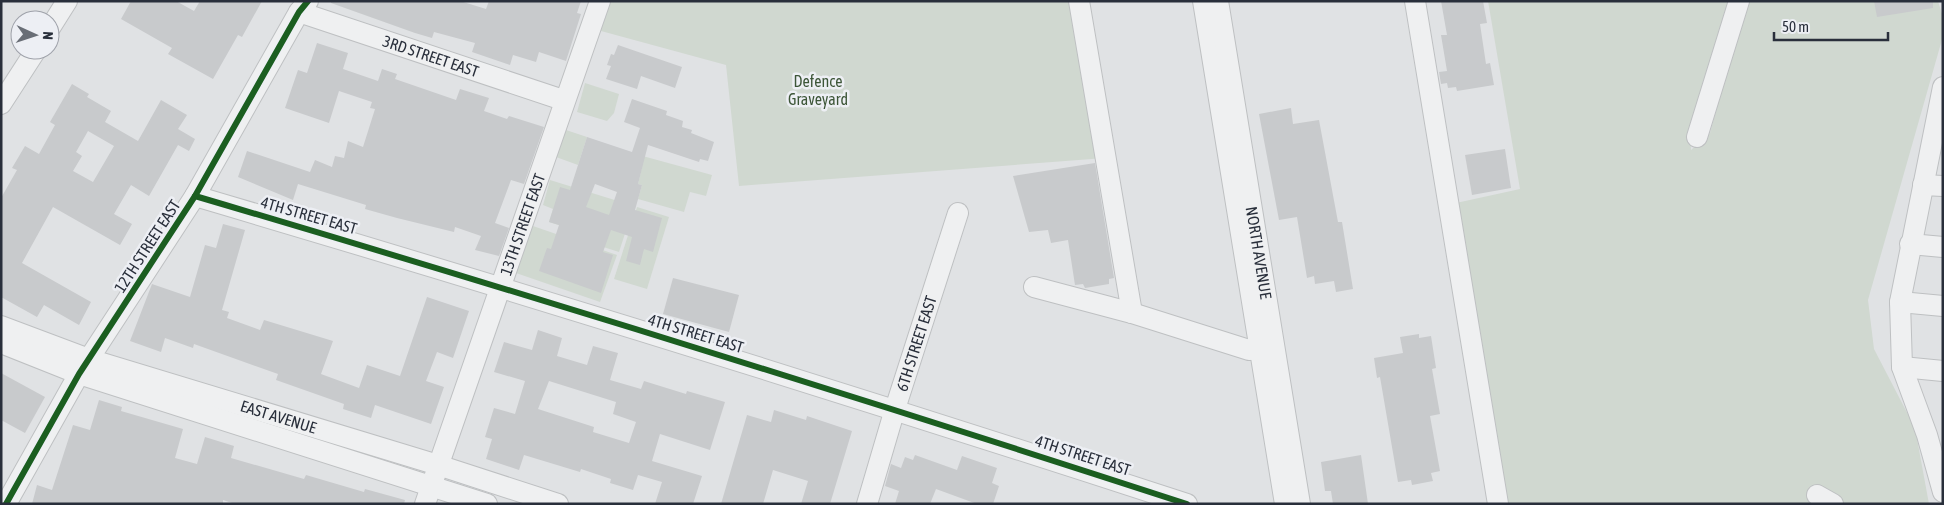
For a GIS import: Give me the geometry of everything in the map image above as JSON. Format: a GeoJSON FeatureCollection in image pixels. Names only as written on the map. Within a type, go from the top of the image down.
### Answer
{"type":"FeatureCollection","features":[{"type":"Feature","properties":{"kind":"street"},"geometry":{"type":"LineString","coordinates":[[60,12],[67,1]]}},
{"type":"Feature","properties":{"kind":"street","name":"13TH STREET EAST"},"geometry":{"type":"LineString","coordinates":[[428,495],[563,100],[600,1]]}},
{"type":"Feature","properties":{"kind":"street"},"geometry":{"type":"LineString","coordinates":[[1079,1],[1132,313]]}},
{"type":"Feature","properties":{"kind":"street","name":"NORTH AVENUE"},"geometry":{"type":"LineString","coordinates":[[1203,1],[1267,349],[1300,504]]}},
{"type":"Feature","properties":{"kind":"street","name":"NORTH AVENUE"},"geometry":{"type":"LineString","coordinates":[[1218,1],[1267,349],[1285,504]]}},
{"type":"Feature","properties":{"kind":"street"},"geometry":{"type":"LineString","coordinates":[[1415,1],[1498,504]]}},
{"type":"Feature","properties":{"kind":"street"},"geometry":{"type":"LineString","coordinates":[[1697,137],[1739,1]]}},
{"type":"Feature","properties":{"kind":"street","name":"3RD STREET EAST"},"geometry":{"type":"LineString","coordinates":[[304,7],[563,100]]}},
{"type":"Feature","properties":{"kind":"street","name":"12TH STREET EAST"},"geometry":{"type":"LineString","coordinates":[[6,504],[84,366],[195,196],[304,7]]}},
{"type":"Feature","properties":{"kind":"street"},"geometry":{"type":"LineString","coordinates":[[1,104],[30,60]]}},
{"type":"Feature","properties":{"kind":"street"},"geometry":{"type":"LineString","coordinates":[[1943,87],[1933,185],[1910,244],[1900,302],[1902,367],[1935,435],[1943,492]]}},
{"type":"Feature","properties":{"kind":"street","name":"4TH STREET EAST"},"geometry":{"type":"LineString","coordinates":[[195,196],[500,286],[895,409],[1187,504]]}},
{"type":"Feature","properties":{"kind":"street","name":"6TH STREET EAST"},"geometry":{"type":"LineString","coordinates":[[867,504],[895,409],[958,213]]}},
{"type":"Feature","properties":{"kind":"street"},"geometry":{"type":"LineString","coordinates":[[1910,244],[1943,247]]}},
{"type":"Feature","properties":{"kind":"street"},"geometry":{"type":"LineString","coordinates":[[1034,287],[1132,313],[1249,350],[1267,349]]}},
{"type":"Feature","properties":{"kind":"street"},"geometry":{"type":"LineString","coordinates":[[1900,302],[1943,306]]}},
{"type":"Feature","properties":{"kind":"street","name":"EAST AVENUE"},"geometry":{"type":"LineString","coordinates":[[1,326],[84,366],[428,495],[487,504]]}},
{"type":"Feature","properties":{"kind":"street","name":"EAST AVENUE"},"geometry":{"type":"LineString","coordinates":[[1,343],[438,465],[558,504]]}},
{"type":"Feature","properties":{"kind":"street"},"geometry":{"type":"LineString","coordinates":[[1902,367],[1943,371]]}},
{"type":"Feature","properties":{"kind":"street"},"geometry":{"type":"LineString","coordinates":[[1938,504],[1943,500]]}},
{"type":"Feature","properties":{"kind":"green space","name":"Defence Graveyard"},"geometry":{"type":"Polygon","coordinates":[[[601,1],[1079,1],[1105,158],[739,186],[726,65],[590,28],[601,1]]]}},
{"type":"Feature","properties":{"kind":"green space"},"geometry":{"type":"Polygon","coordinates":[[[1488,1],[1733,1],[1690,128],[1691,150],[1710,133],[1746,1],[1938,1],[1943,17],[1943,36],[1868,300],[1874,349],[1915,428],[1929,504],[1506,504],[1456,203],[1520,189],[1488,1]]]}},
{"type":"Feature","properties":{"kind":"green space"},"geometry":{"type":"Polygon","coordinates":[[[585,83],[619,94],[614,113],[607,121],[577,112],[585,83]]]}},
{"type":"Feature","properties":{"kind":"green space"},"geometry":{"type":"Polygon","coordinates":[[[566,130],[587,137],[578,165],[556,157],[566,130]]]}},
{"type":"Feature","properties":{"kind":"green space"},"geometry":{"type":"Polygon","coordinates":[[[639,155],[712,175],[706,196],[690,192],[684,212],[638,199],[642,185],[638,184],[642,167],[639,155]]]}},
{"type":"Feature","properties":{"kind":"green space"},"geometry":{"type":"Polygon","coordinates":[[[550,180],[634,206],[619,252],[575,238],[577,231],[549,222],[553,209],[543,205],[550,180]]]}},
{"type":"Feature","properties":{"kind":"green space"},"geometry":{"type":"Polygon","coordinates":[[[637,207],[669,217],[647,289],[614,279],[637,207]]]}},
{"type":"Feature","properties":{"kind":"green space"},"geometry":{"type":"Polygon","coordinates":[[[533,226],[617,255],[600,302],[516,273],[533,226]]]}},
{"type":"Feature","properties":{"kind":"building"},"geometry":{"type":"Polygon","coordinates":[[[131,1],[176,1],[194,11],[200,1],[262,1],[242,37],[238,35],[213,79],[168,54],[172,48],[121,19],[131,1]]]}},
{"type":"Feature","properties":{"kind":"building"},"geometry":{"type":"Polygon","coordinates":[[[331,1],[460,1],[486,9],[489,1],[581,1],[577,13],[581,14],[566,61],[539,52],[536,62],[513,55],[510,65],[472,52],[475,43],[434,32],[432,38],[331,3],[331,1]]]}},
{"type":"Feature","properties":{"kind":"building"},"geometry":{"type":"Polygon","coordinates":[[[1441,1],[1483,1],[1487,23],[1480,24],[1486,64],[1490,63],[1494,85],[1457,91],[1456,87],[1448,88],[1447,83],[1441,84],[1439,72],[1447,71],[1441,35],[1447,35],[1441,1]]]}},
{"type":"Feature","properties":{"kind":"building"},"geometry":{"type":"Polygon","coordinates":[[[1874,1],[1933,1],[1933,8],[1877,17],[1874,1]]]}},
{"type":"Feature","properties":{"kind":"building"},"geometry":{"type":"Polygon","coordinates":[[[317,43],[348,53],[343,69],[378,81],[382,69],[397,74],[395,79],[456,100],[460,89],[489,98],[484,111],[507,119],[509,116],[544,127],[524,184],[511,180],[495,223],[509,228],[499,256],[475,250],[481,236],[455,227],[454,232],[397,218],[365,209],[366,205],[298,184],[293,200],[238,177],[247,151],[310,172],[315,160],[332,167],[335,156],[344,158],[348,141],[363,147],[375,109],[370,108],[372,102],[339,91],[329,123],[285,108],[298,70],[307,73],[317,43]]]}},
{"type":"Feature","properties":{"kind":"building"},"geometry":{"type":"Polygon","coordinates":[[[618,45],[682,67],[675,88],[641,76],[637,89],[606,79],[611,66],[607,65],[611,54],[614,55],[618,45]]]}},
{"type":"Feature","properties":{"kind":"building"},"geometry":{"type":"Polygon","coordinates":[[[72,84],[89,94],[87,97],[111,111],[105,122],[138,141],[161,100],[187,115],[178,129],[195,139],[189,151],[178,145],[149,196],[131,185],[114,214],[132,224],[120,245],[53,207],[22,263],[91,302],[79,325],[44,305],[37,317],[1,297],[1,198],[17,170],[12,168],[25,146],[39,154],[55,125],[50,122],[72,84]],[[88,131],[76,152],[82,156],[73,171],[93,182],[114,146],[88,131]]]}},
{"type":"Feature","properties":{"kind":"building"},"geometry":{"type":"Polygon","coordinates":[[[632,99],[667,111],[666,115],[683,121],[682,127],[692,130],[691,133],[714,142],[708,161],[700,159],[699,162],[648,145],[638,184],[642,185],[635,210],[662,218],[653,252],[644,249],[640,265],[626,261],[632,237],[611,230],[603,252],[613,255],[601,293],[539,271],[547,248],[551,249],[559,225],[549,222],[560,187],[570,190],[587,137],[632,152],[640,128],[624,122],[632,99]],[[595,184],[586,207],[609,215],[617,192],[595,184]]]}},
{"type":"Feature","properties":{"kind":"building"},"geometry":{"type":"Polygon","coordinates":[[[1291,108],[1293,124],[1319,120],[1338,222],[1342,222],[1353,289],[1336,292],[1334,281],[1315,284],[1314,276],[1307,278],[1297,217],[1279,220],[1259,114],[1291,108]]]}},
{"type":"Feature","properties":{"kind":"building"},"geometry":{"type":"Polygon","coordinates":[[[1505,149],[1511,188],[1472,195],[1465,155],[1505,149]]]}},
{"type":"Feature","properties":{"kind":"building"},"geometry":{"type":"Polygon","coordinates":[[[1095,163],[1114,278],[1109,279],[1109,284],[1085,288],[1083,284],[1075,285],[1068,240],[1051,243],[1048,230],[1029,232],[1013,176],[1095,163]]]}},
{"type":"Feature","properties":{"kind":"building"},"geometry":{"type":"Polygon","coordinates":[[[223,224],[245,230],[222,310],[229,312],[227,318],[260,330],[264,320],[333,341],[321,374],[359,388],[367,365],[400,376],[427,297],[469,311],[453,358],[437,352],[426,381],[444,387],[431,424],[375,405],[371,418],[343,409],[344,404],[276,380],[278,374],[194,344],[193,348],[165,338],[161,352],[130,341],[152,284],[190,297],[205,245],[216,248],[223,224]]]}},
{"type":"Feature","properties":{"kind":"building"},"geometry":{"type":"Polygon","coordinates":[[[673,278],[739,295],[729,332],[663,314],[673,278]]]}},
{"type":"Feature","properties":{"kind":"building"},"geometry":{"type":"Polygon","coordinates":[[[538,330],[562,338],[557,356],[587,365],[593,346],[618,353],[610,380],[641,389],[644,381],[686,394],[687,391],[725,402],[710,450],[660,434],[652,461],[702,476],[693,504],[655,504],[662,482],[638,475],[633,490],[610,483],[611,479],[581,469],[580,472],[524,455],[519,470],[486,459],[492,439],[485,437],[494,408],[515,414],[525,381],[494,372],[504,342],[532,350],[538,330]],[[549,381],[538,409],[594,427],[593,432],[629,443],[636,422],[613,414],[616,402],[549,381]]]}},
{"type":"Feature","properties":{"kind":"building"},"geometry":{"type":"Polygon","coordinates":[[[1419,334],[1419,338],[1431,336],[1436,368],[1432,369],[1440,414],[1430,416],[1440,471],[1431,473],[1433,481],[1412,485],[1411,480],[1398,482],[1380,377],[1377,378],[1374,358],[1403,353],[1400,337],[1419,334]]]}},
{"type":"Feature","properties":{"kind":"building"},"geometry":{"type":"Polygon","coordinates":[[[1,373],[45,397],[25,433],[1,420],[1,373]]]}},
{"type":"Feature","properties":{"kind":"building"},"geometry":{"type":"Polygon","coordinates":[[[99,400],[122,407],[121,411],[183,429],[175,458],[197,464],[205,437],[234,446],[231,458],[304,479],[306,475],[364,492],[365,489],[405,500],[404,504],[235,504],[223,500],[223,504],[32,504],[37,485],[52,490],[73,425],[90,430],[99,400]]]}},
{"type":"Feature","properties":{"kind":"building"},"geometry":{"type":"Polygon","coordinates":[[[774,410],[806,420],[807,416],[852,431],[830,504],[801,504],[808,481],[773,470],[763,504],[721,504],[747,415],[771,422],[774,410]]]}},
{"type":"Feature","properties":{"kind":"building"},"geometry":{"type":"Polygon","coordinates":[[[915,455],[957,470],[962,456],[997,468],[992,483],[999,486],[993,504],[977,504],[936,489],[930,504],[895,504],[899,491],[885,486],[891,464],[901,468],[905,457],[913,460],[915,455]]]}},
{"type":"Feature","properties":{"kind":"building"},"geometry":{"type":"Polygon","coordinates":[[[1361,455],[1368,504],[1333,504],[1331,491],[1325,491],[1321,462],[1361,455]]]}},
{"type":"Feature","properties":{"kind":"cycle path"},"geometry":{"type":"LineString","coordinates":[[6,504],[79,374],[195,196],[299,12],[308,1]]}},
{"type":"Feature","properties":{"kind":"cycle path"},"geometry":{"type":"LineString","coordinates":[[195,196],[444,270],[1187,504]]}}]}
